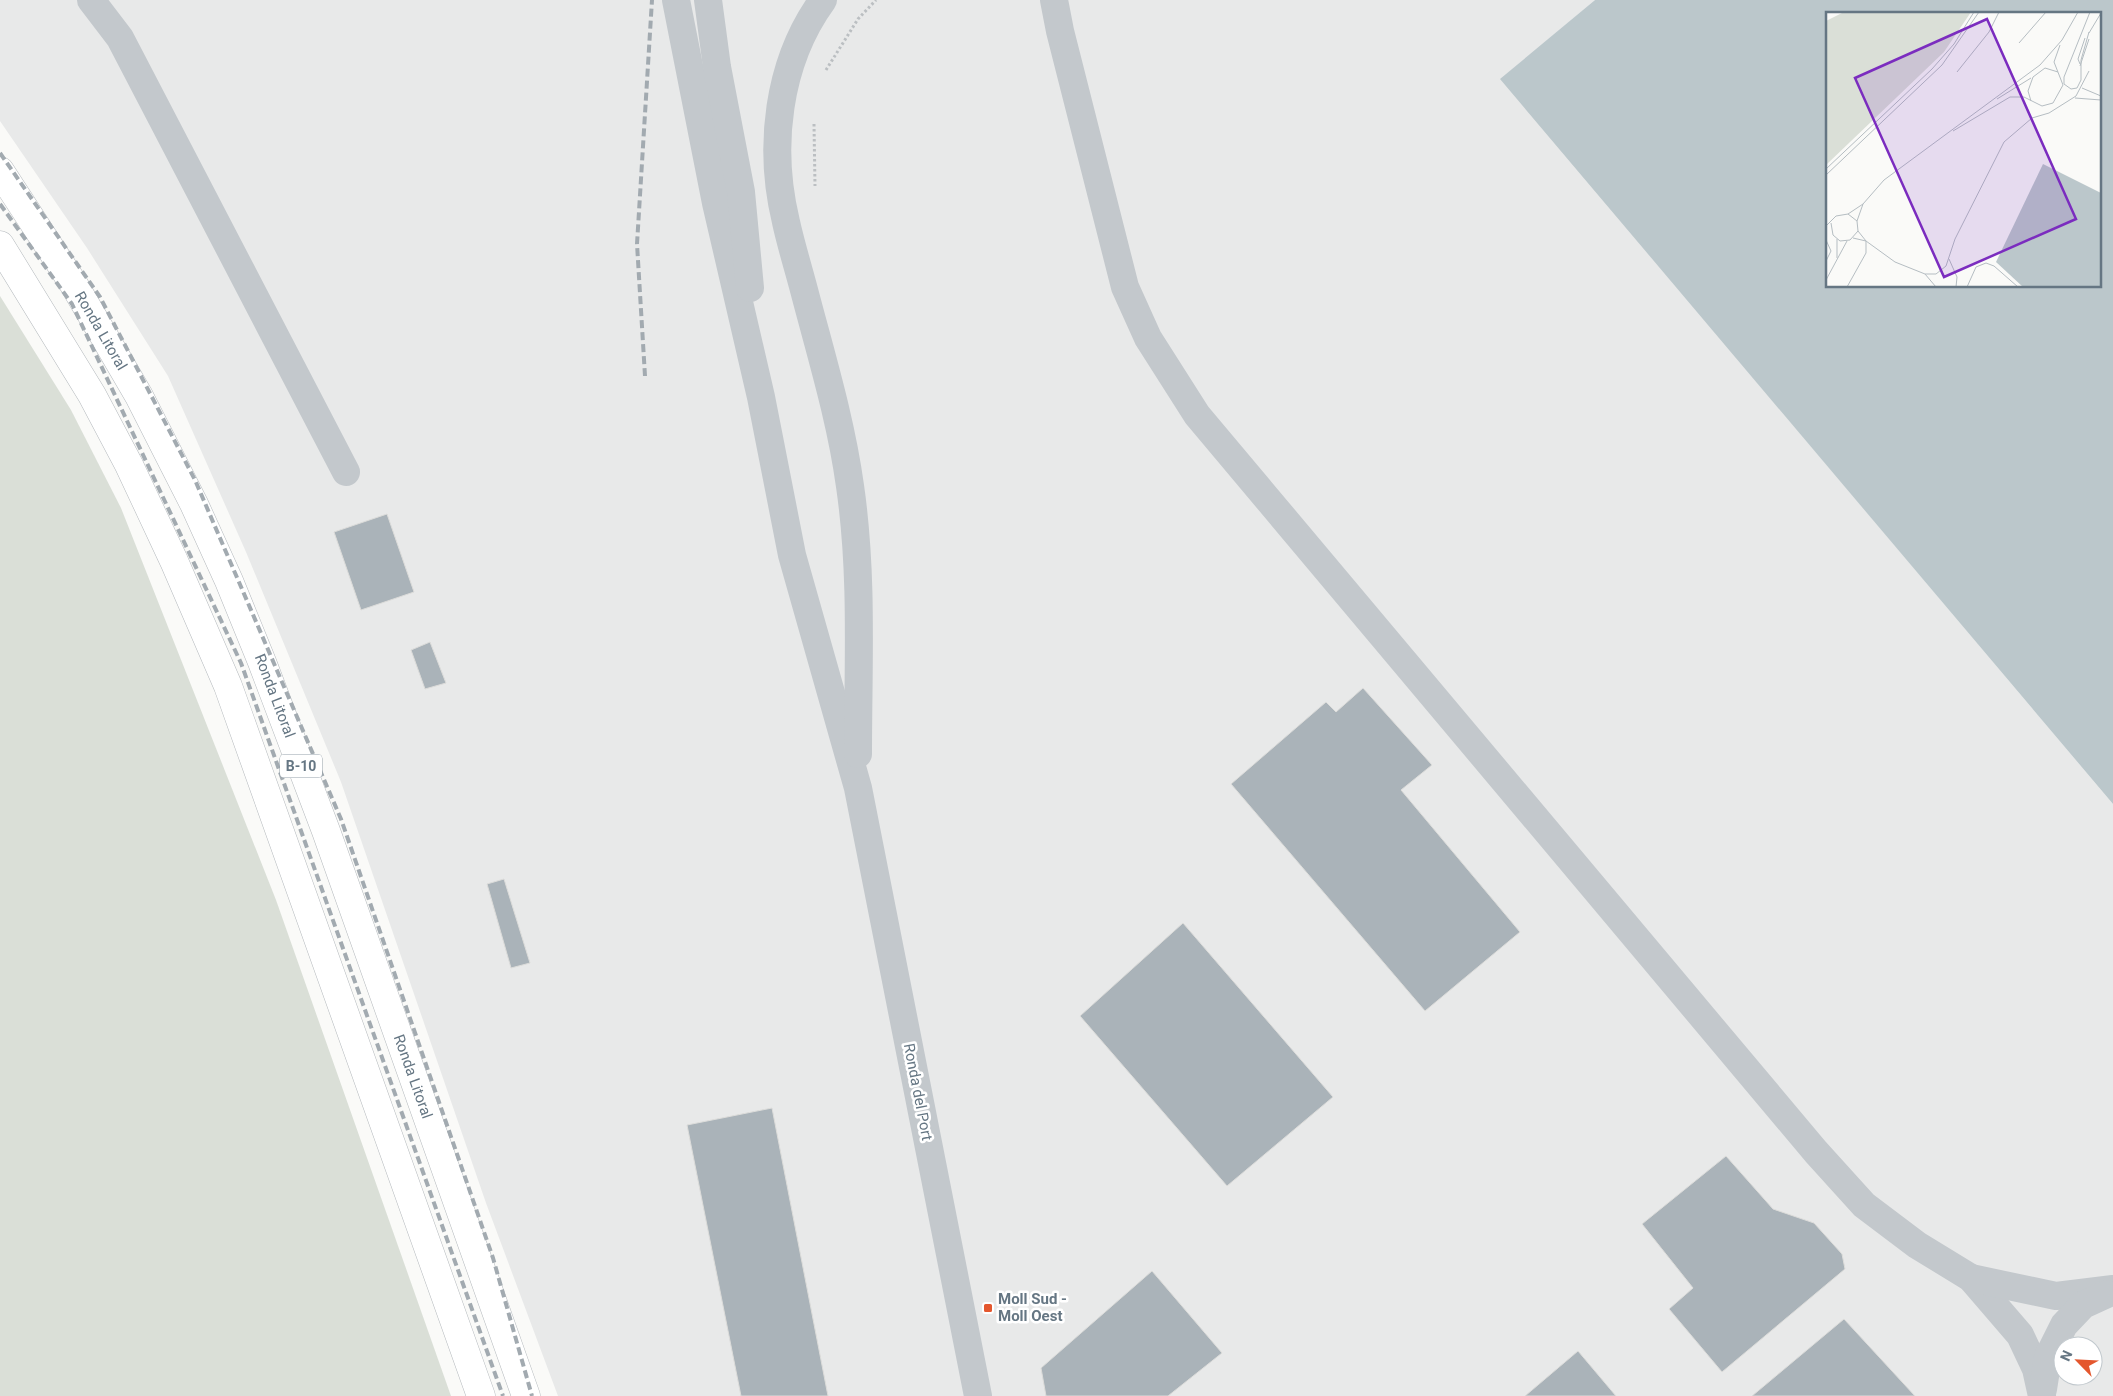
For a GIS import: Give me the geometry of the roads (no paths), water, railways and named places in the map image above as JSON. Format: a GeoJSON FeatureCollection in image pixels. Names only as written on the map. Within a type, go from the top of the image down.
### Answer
{"type":"FeatureCollection","features":[{"type":"Feature","properties":{"kind":"highway","name":"Ronda Litoral"},"geometry":{"type":"LineString","coordinates":[[0,171],[73,283],[139,396],[194,504],[228,581],[262,662],[326,831],[526,1396]]}},
{"type":"Feature","properties":{"kind":"highway","name":"B-10"},"geometry":{"type":"LineString","coordinates":[[0,245],[92,395],[129,464],[174,561],[228,686],[481,1396]]}},
{"type":"Feature","properties":{"kind":"street"},"geometry":{"type":"LineString","coordinates":[[91,0],[120,38],[346,472]]}},
{"type":"Feature","properties":{"kind":"street"},"geometry":{"type":"LineString","coordinates":[[676,0],[716,203],[761,397],[792,554],[858,788]]}},
{"type":"Feature","properties":{"kind":"street"},"geometry":{"type":"LineString","coordinates":[[708,0],[717,66],[741,192],[761,397]]}},
{"type":"Feature","properties":{"kind":"street"},"geometry":{"type":"LineString","coordinates":[[824,0],[801,38],[788,69],[777,141],[778,177],[786,221],[844,447],[855,521],[858,572],[858,788]]}},
{"type":"Feature","properties":{"kind":"street"},"geometry":{"type":"LineString","coordinates":[[1054,0],[1062,41],[1125,287],[1148,338],[1197,415],[1816,1152],[1864,1205],[1917,1245],[1971,1278],[2020,1335],[2036,1369],[2042,1396]]}},
{"type":"Feature","properties":{"kind":"street","name":"Ronda del Port"},"geometry":{"type":"LineString","coordinates":[[858,788],[978,1396]]}},
{"type":"Feature","properties":{"kind":"street"},"geometry":{"type":"LineString","coordinates":[[1971,1278],[2056,1296],[2113,1290]]}},
{"type":"Feature","properties":{"kind":"street"},"geometry":{"type":"LineString","coordinates":[[2042,1396],[2048,1357],[2064,1325],[2083,1305],[2113,1290]]}},
{"type":"Feature","properties":{"kind":"railway"},"geometry":{"type":"LineString","coordinates":[[645,376],[637,244],[652,0]]}},
{"type":"Feature","properties":{"kind":"railway"},"geometry":{"type":"LineString","coordinates":[[0,153],[100,297],[195,480],[341,819],[493,1258],[532,1396]]}},
{"type":"Feature","properties":{"kind":"railway"},"geometry":{"type":"LineString","coordinates":[[0,204],[72,304],[241,663],[503,1396]]}},
{"type":"Feature","properties":{"kind":"place","name":"Moll Sud - Moll Oest"},"geometry":{"type":"Point","coordinates":[988,1308]}}]}
